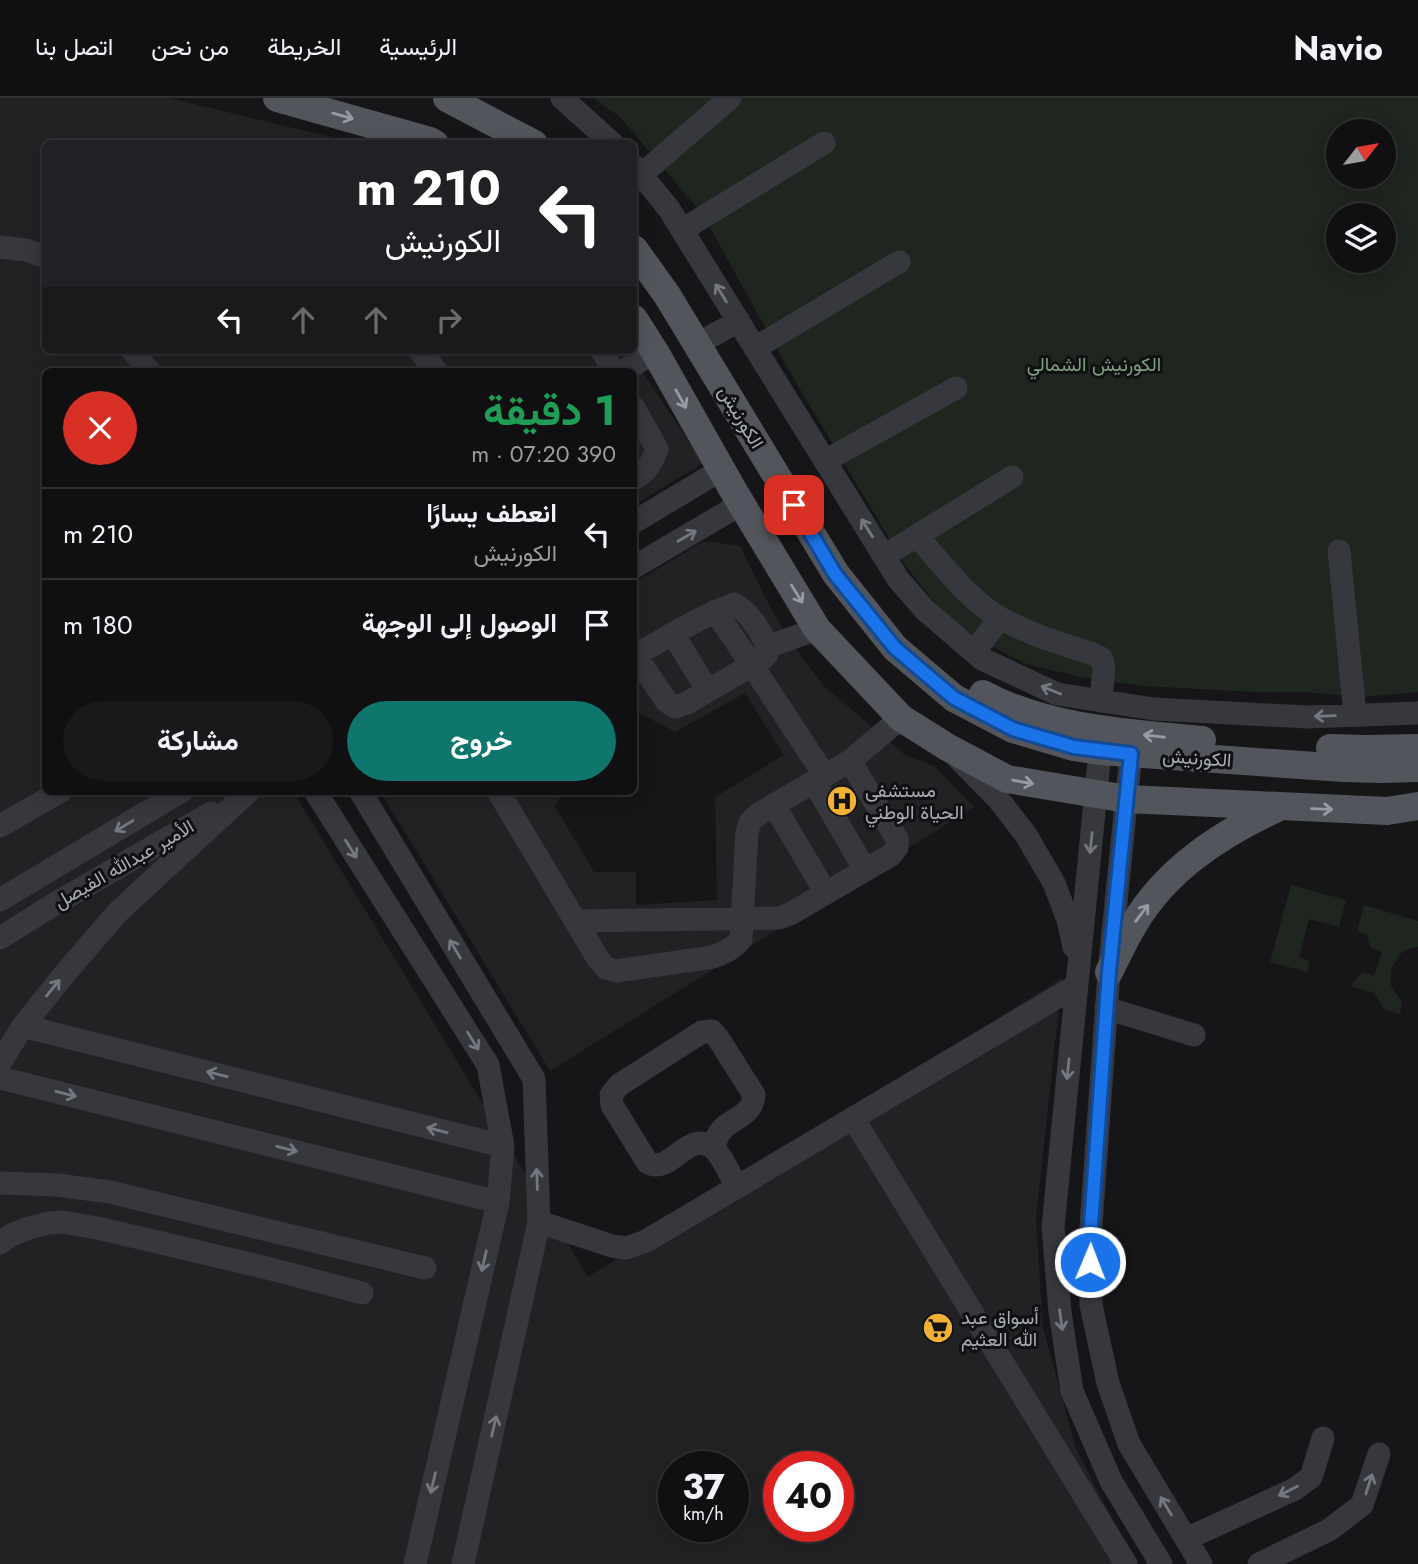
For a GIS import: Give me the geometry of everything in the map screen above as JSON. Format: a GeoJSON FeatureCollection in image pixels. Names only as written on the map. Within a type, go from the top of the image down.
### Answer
{"type":"FeatureCollection","features":[{"type":"Feature","properties":{"kind":"main road"},"geometry":{"type":"LineString","coordinates":[[277,98],[426,140]]}},
{"type":"Feature","properties":{"kind":"main road"},"geometry":{"type":"LineString","coordinates":[[447,98],[526,140]]}},
{"type":"Feature","properties":{"kind":"main road","name":"الكورنيش"},"geometry":{"type":"LineString","coordinates":[[637,253],[667,295],[835,574],[895,648],[954,698],[1013,729],[1074,747],[1100,751],[1344,768],[1418,768]]}},
{"type":"Feature","properties":{"kind":"main road"},"geometry":{"type":"LineString","coordinates":[[637,324],[817,629],[901,718],[947,747],[1007,779],[1127,799],[1387,811],[1418,806]]}},
{"type":"Feature","properties":{"kind":"main road"},"geometry":{"type":"LineString","coordinates":[[861,604],[910,647],[957,680],[995,701],[1040,717],[1102,730],[1234,743],[1366,749],[1418,748]]}},
{"type":"Feature","properties":{"kind":"main road"},"geometry":{"type":"LineString","coordinates":[[1109,972],[1134,923],[1163,885],[1219,838],[1279,807]]}},
{"type":"Feature","properties":{"kind":"street"},"geometry":{"type":"LineString","coordinates":[[562,98],[609,140]]}},
{"type":"Feature","properties":{"kind":"street"},"geometry":{"type":"LineString","coordinates":[[730,98],[637,170],[669,209],[898,579],[925,610],[982,659],[1057,694],[1154,709],[1307,717],[1418,713]]}},
{"type":"Feature","properties":{"kind":"street"},"geometry":{"type":"LineString","coordinates":[[682,230],[824,143]]}},
{"type":"Feature","properties":{"kind":"street"},"geometry":{"type":"LineString","coordinates":[[0,247],[26,250],[42,256]]}},
{"type":"Feature","properties":{"kind":"street"},"geometry":{"type":"LineString","coordinates":[[755,348],[900,262]]}},
{"type":"Feature","properties":{"kind":"street"},"geometry":{"type":"LineString","coordinates":[[697,344],[739,321]]}},
{"type":"Feature","properties":{"kind":"street"},"geometry":{"type":"LineString","coordinates":[[628,368],[655,352]]}},
{"type":"Feature","properties":{"kind":"street"},"geometry":{"type":"LineString","coordinates":[[135,354],[147,368]]}},
{"type":"Feature","properties":{"kind":"street"},"geometry":{"type":"LineString","coordinates":[[422,354],[434,368]]}},
{"type":"Feature","properties":{"kind":"street"},"geometry":{"type":"LineString","coordinates":[[825,461],[956,388]]}},
{"type":"Feature","properties":{"kind":"street"},"geometry":{"type":"LineString","coordinates":[[637,413],[657,449],[653,462],[637,478]]}},
{"type":"Feature","properties":{"kind":"street"},"geometry":{"type":"LineString","coordinates":[[637,520],[721,470]]}},
{"type":"Feature","properties":{"kind":"street"},"geometry":{"type":"LineString","coordinates":[[884,556],[1012,477]]}},
{"type":"Feature","properties":{"kind":"street"},"geometry":{"type":"LineString","coordinates":[[637,565],[741,504]]}},
{"type":"Feature","properties":{"kind":"street"},"geometry":{"type":"LineString","coordinates":[[917,536],[964,589],[1000,618],[1035,635],[1101,658],[1104,667],[1101,701]]}},
{"type":"Feature","properties":{"kind":"street"},"geometry":{"type":"LineString","coordinates":[[1339,551],[1354,715]]}},
{"type":"Feature","properties":{"kind":"street"},"geometry":{"type":"LineString","coordinates":[[637,653],[715,611],[734,604],[742,608],[749,615],[760,656],[865,870]]}},
{"type":"Feature","properties":{"kind":"street"},"geometry":{"type":"LineString","coordinates":[[975,652],[1000,618]]}},
{"type":"Feature","properties":{"kind":"street"},"geometry":{"type":"LineString","coordinates":[[637,659],[667,702],[676,707],[708,691],[760,656],[817,629]]}},
{"type":"Feature","properties":{"kind":"street"},"geometry":{"type":"LineString","coordinates":[[673,634],[708,691]]}},
{"type":"Feature","properties":{"kind":"street"},"geometry":{"type":"LineString","coordinates":[[505,795],[575,921],[606,968],[616,971],[713,957],[726,952],[741,939],[750,821],[850,761],[901,718]]}},
{"type":"Feature","properties":{"kind":"street"},"geometry":{"type":"LineString","coordinates":[[947,747],[999,800],[1026,835],[1054,883],[1068,920],[1077,976]]}},
{"type":"Feature","properties":{"kind":"street"},"geometry":{"type":"LineString","coordinates":[[1100,751],[1053,1227],[1060,1312],[1072,1391],[1111,1481],[1161,1564]]}},
{"type":"Feature","properties":{"kind":"street"},"geometry":{"type":"LineString","coordinates":[[1131,754],[1106,1008],[1090,1240],[1091,1305],[1108,1383],[1129,1444],[1201,1564]]}},
{"type":"Feature","properties":{"kind":"street"},"geometry":{"type":"LineString","coordinates":[[575,921],[779,918],[790,914],[891,855],[897,847],[897,839],[850,761]]}},
{"type":"Feature","properties":{"kind":"street"},"geometry":{"type":"LineString","coordinates":[[0,826],[54,795]]}},
{"type":"Feature","properties":{"kind":"street","name":"الأمير عبدالله الفيصل"},"geometry":{"type":"LineString","coordinates":[[0,900],[175,795]]}},
{"type":"Feature","properties":{"kind":"street","name":"الأمير عبدالله الفيصل"},"geometry":{"type":"LineString","coordinates":[[0,938],[242,795]]}},
{"type":"Feature","properties":{"kind":"street"},"geometry":{"type":"LineString","coordinates":[[0,1063],[23,1026],[118,912],[245,795]]}},
{"type":"Feature","properties":{"kind":"street"},"geometry":{"type":"LineString","coordinates":[[318,795],[488,1065],[503,1146],[498,1202],[415,1564]]}},
{"type":"Feature","properties":{"kind":"street"},"geometry":{"type":"LineString","coordinates":[[362,795],[534,1079],[539,1222],[463,1564]]}},
{"type":"Feature","properties":{"kind":"street"},"geometry":{"type":"LineString","coordinates":[[774,805],[826,893]]}},
{"type":"Feature","properties":{"kind":"street"},"geometry":{"type":"LineString","coordinates":[[0,882],[46,872]]}},
{"type":"Feature","properties":{"kind":"street"},"geometry":{"type":"LineString","coordinates":[[539,1222],[626,1248],[646,1241],[853,1118],[1077,976]]}},
{"type":"Feature","properties":{"kind":"street"},"geometry":{"type":"LineString","coordinates":[[1106,1008],[1194,1035]]}},
{"type":"Feature","properties":{"kind":"street"},"geometry":{"type":"LineString","coordinates":[[23,1026],[503,1146]]}},
{"type":"Feature","properties":{"kind":"street"},"geometry":{"type":"LineString","coordinates":[[715,1149],[717,1136],[750,1110],[754,1095],[712,1031],[702,1032],[619,1085],[611,1095],[612,1105],[647,1162],[653,1166],[659,1166],[697,1143],[704,1143],[715,1149],[737,1187]]}},
{"type":"Feature","properties":{"kind":"street"},"geometry":{"type":"LineString","coordinates":[[0,1077],[498,1202]]}},
{"type":"Feature","properties":{"kind":"street"},"geometry":{"type":"LineString","coordinates":[[853,1118],[1126,1564]]}},
{"type":"Feature","properties":{"kind":"street"},"geometry":{"type":"LineString","coordinates":[[0,1183],[57,1185],[110,1192],[425,1268]]}},
{"type":"Feature","properties":{"kind":"street"},"geometry":{"type":"LineString","coordinates":[[102,1229],[110,1192]]}},
{"type":"Feature","properties":{"kind":"street"},"geometry":{"type":"LineString","coordinates":[[0,1243],[11,1235],[48,1223],[63,1222],[263,1267],[362,1293]]}},
{"type":"Feature","properties":{"kind":"street"},"geometry":{"type":"LineString","coordinates":[[263,1267],[272,1231]]}},
{"type":"Feature","properties":{"kind":"street"},"geometry":{"type":"LineString","coordinates":[[1186,1539],[1295,1489],[1311,1477],[1323,1438]]}},
{"type":"Feature","properties":{"kind":"street"},"geometry":{"type":"LineString","coordinates":[[1259,1564],[1329,1530],[1362,1506],[1379,1454]]}},
{"type":"Feature","properties":{"kind":"street"},"geometry":{"type":"LineString","coordinates":[[1146,1539],[1149,1564]]}},
{"type":"Feature","properties":{"kind":"shaded area"},"geometry":{"type":"Polygon","coordinates":[[[0,98],[169,98],[344,140],[42,140],[42,354],[631,354],[703,463],[637,503],[637,368],[42,368],[42,795],[295,795],[588,1277],[1062,978],[1036,1219],[1043,1327],[1076,1449],[1136,1564],[0,1564],[0,98]]]}},
{"type":"Feature","properties":{"kind":"shaded area","name":"مستشفى الحياة الوطني"},"geometry":{"type":"Polygon","coordinates":[[[704,541],[740,546],[771,609],[800,655],[824,686],[905,755],[934,766],[974,807],[550,1071],[382,795],[561,795],[555,807],[594,872],[636,872],[636,905],[717,900],[715,797],[784,755],[745,693],[675,732],[637,712],[637,581],[704,541]]]}},
{"type":"Feature","properties":{"kind":"green space","name":"الكورنيش الشمالي"},"geometry":{"type":"Polygon","coordinates":[[[593,98],[1418,98],[1418,692],[1361,697],[1305,692],[1142,686],[1080,677],[1026,664],[986,643],[946,617],[905,565],[788,369],[703,215],[620,117],[593,98]]]}},
{"type":"Feature","properties":{"kind":"green space"},"geometry":{"type":"Polygon","coordinates":[[[1291,885],[1346,900],[1339,927],[1309,919],[1299,957],[1310,961],[1307,972],[1270,962],[1291,885]]]}},
{"type":"Feature","properties":{"kind":"green space"},"geometry":{"type":"Polygon","coordinates":[[[1364,905],[1418,921],[1418,947],[1401,953],[1391,969],[1391,987],[1402,1002],[1400,1014],[1385,1010],[1374,993],[1350,986],[1362,972],[1374,976],[1382,952],[1370,947],[1367,935],[1357,931],[1364,905]]]}},
{"type":"Feature","properties":{"kind":"place","name":"مستشفى الحياة الوطني"},"geometry":{"type":"Point","coordinates":[842,801]}},
{"type":"Feature","properties":{"kind":"place","name":"أسواق عبد الله العثيم"},"geometry":{"type":"Point","coordinates":[938,1328]}},
{"type":"Feature","properties":{"kind":"route"},"geometry":{"type":"LineString","coordinates":[[794,505],[835,574],[895,648],[954,698],[1013,729],[1074,747],[1131,754],[1109,972],[1090,1262]]}}]}
